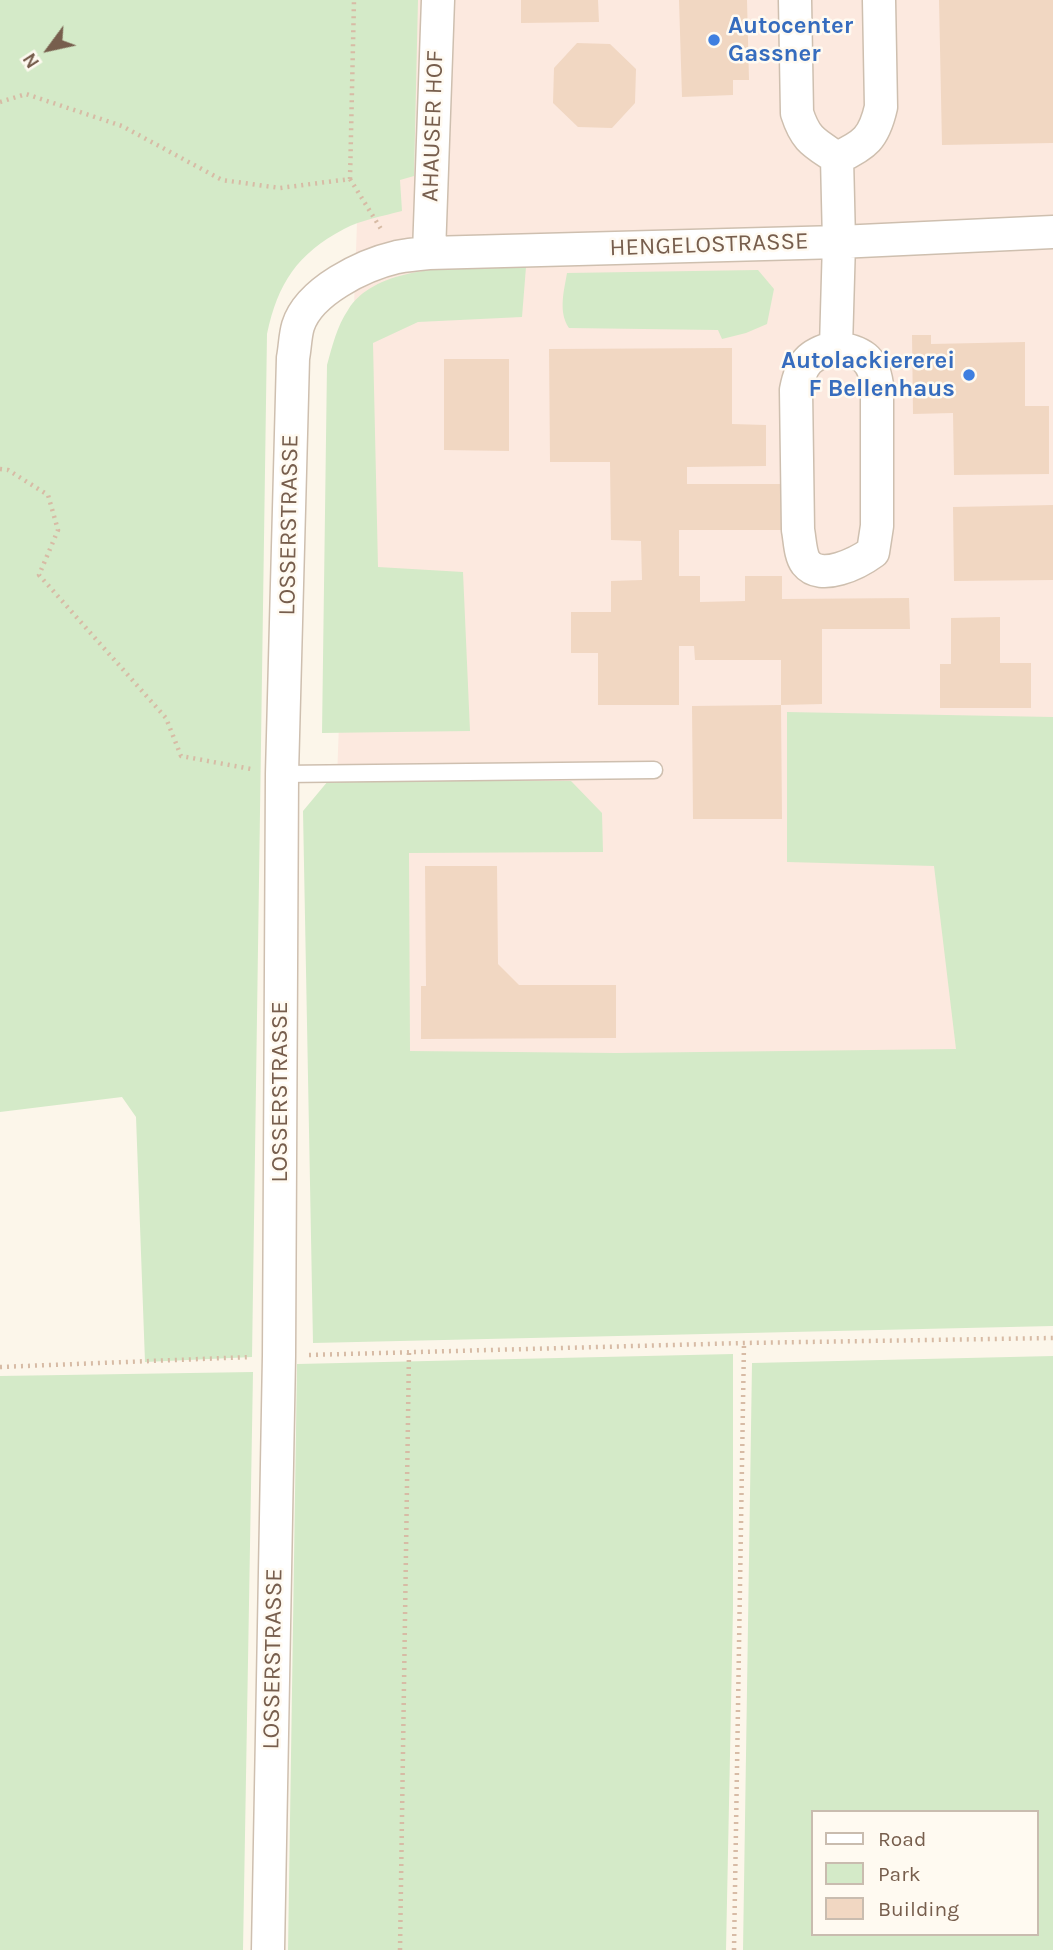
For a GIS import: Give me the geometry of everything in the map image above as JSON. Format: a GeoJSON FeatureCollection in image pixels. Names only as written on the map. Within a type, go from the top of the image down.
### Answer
{"type":"FeatureCollection","features":[{"type":"Feature","properties":{"kind":"street","name":"AHAUSER HOF"},"geometry":{"type":"LineString","coordinates":[[429,253],[438,0]]}},
{"type":"Feature","properties":{"kind":"street"},"geometry":{"type":"LineString","coordinates":[[795,0],[797,113],[802,129],[811,142],[837,158]]}},
{"type":"Feature","properties":{"kind":"street"},"geometry":{"type":"LineString","coordinates":[[837,158],[856,150],[869,140],[877,123],[881,107],[879,0]]}},
{"type":"Feature","properties":{"kind":"street"},"geometry":{"type":"LineString","coordinates":[[836,347],[839,242],[837,158]]}},
{"type":"Feature","properties":{"kind":"street","name":"HENGELOSTRASSE"},"geometry":{"type":"LineString","coordinates":[[366,268],[397,257],[429,253],[839,242],[1053,232]]}},
{"type":"Feature","properties":{"kind":"street","name":"LOSSERSTRASSE"},"geometry":{"type":"LineString","coordinates":[[268,1950],[279,1356],[282,774],[293,358],[298,324],[312,303],[337,282],[366,268]]}},
{"type":"Feature","properties":{"kind":"street"},"geometry":{"type":"LineString","coordinates":[[836,347],[856,352],[875,368],[877,526],[873,552],[861,561],[841,569],[819,571],[807,564],[798,530],[796,390],[799,375],[806,362],[822,351],[836,347]]}},
{"type":"Feature","properties":{"kind":"lane"},"geometry":{"type":"LineString","coordinates":[[282,774],[654,770]]}},
{"type":"Feature","properties":{"kind":"path"},"geometry":{"type":"LineString","coordinates":[[354,0],[350,179],[397,257]]}},
{"type":"Feature","properties":{"kind":"path"},"geometry":{"type":"LineString","coordinates":[[0,102],[26,94],[122,127],[222,180],[280,188],[350,179]]}},
{"type":"Feature","properties":{"kind":"path"},"geometry":{"type":"LineString","coordinates":[[0,468],[8,470],[48,495],[58,530],[40,575],[166,718],[181,757],[282,774]]}},
{"type":"Feature","properties":{"kind":"path"},"geometry":{"type":"LineString","coordinates":[[0,1367],[409,1352],[1053,1338]]}},
{"type":"Feature","properties":{"kind":"path"},"geometry":{"type":"LineString","coordinates":[[734,1950],[744,1343]]}},
{"type":"Feature","properties":{"kind":"path"},"geometry":{"type":"LineString","coordinates":[[400,1950],[409,1352]]}},
{"type":"Feature","properties":{"kind":"shaded area"},"geometry":{"type":"Polygon","coordinates":[[[365,0],[1053,0],[1053,1311],[317,1335],[365,0]]]}},
{"type":"Feature","properties":{"kind":"green space"},"geometry":{"type":"Polygon","coordinates":[[[0,0],[418,0],[414,176],[400,180],[402,211],[351,226],[314,249],[292,272],[284,285],[267,334],[252,1357],[145,1362],[136,1117],[122,1097],[0,1112],[0,0]]]}},
{"type":"Feature","properties":{"kind":"green space"},"geometry":{"type":"Polygon","coordinates":[[[526,267],[522,317],[418,322],[373,343],[378,567],[463,572],[470,731],[322,733],[327,365],[341,323],[362,294],[382,282],[404,275],[455,268],[526,267]]]}},
{"type":"Feature","properties":{"kind":"green space"},"geometry":{"type":"Polygon","coordinates":[[[758,270],[774,289],[767,324],[722,339],[718,330],[569,328],[564,315],[567,273],[758,270]]]}},
{"type":"Feature","properties":{"kind":"green space"},"geometry":{"type":"Polygon","coordinates":[[[787,712],[1053,717],[1053,1326],[313,1343],[303,811],[328,781],[571,781],[602,813],[603,852],[409,853],[410,1051],[616,1053],[956,1049],[934,866],[787,862],[787,712]]]}},
{"type":"Feature","properties":{"kind":"green space"},"geometry":{"type":"Polygon","coordinates":[[[733,1354],[733,1608],[726,1950],[288,1950],[297,1364],[733,1354]]]}},
{"type":"Feature","properties":{"kind":"green space"},"geometry":{"type":"Polygon","coordinates":[[[1053,1356],[1053,1950],[743,1950],[752,1363],[1053,1356]]]}},
{"type":"Feature","properties":{"kind":"green space"},"geometry":{"type":"Polygon","coordinates":[[[253,1372],[243,1950],[0,1950],[0,1376],[253,1372]]]}},
{"type":"Feature","properties":{"kind":"building"},"geometry":{"type":"Polygon","coordinates":[[[521,0],[598,0],[599,22],[521,23],[521,0]]]}},
{"type":"Feature","properties":{"kind":"building","name":"Autocenter Gassner"},"geometry":{"type":"Polygon","coordinates":[[[679,0],[747,0],[749,80],[733,80],[733,95],[682,97],[679,0]]]}},
{"type":"Feature","properties":{"kind":"building"},"geometry":{"type":"Polygon","coordinates":[[[939,0],[1053,0],[1053,143],[942,145],[939,0]]]}},
{"type":"Feature","properties":{"kind":"building"},"geometry":{"type":"Polygon","coordinates":[[[577,43],[610,44],[636,69],[635,103],[612,128],[578,127],[553,103],[554,68],[577,43]]]}},
{"type":"Feature","properties":{"kind":"building","name":"Autolackiererei F Bellenhaus"},"geometry":{"type":"Polygon","coordinates":[[[912,335],[931,335],[931,344],[1025,342],[1025,406],[1049,406],[1049,474],[954,475],[953,413],[913,414],[912,335]]]}},
{"type":"Feature","properties":{"kind":"building"},"geometry":{"type":"Polygon","coordinates":[[[732,348],[732,424],[766,425],[766,466],[687,467],[687,484],[781,484],[782,530],[679,530],[679,576],[700,576],[700,602],[745,601],[745,576],[782,576],[782,599],[909,598],[910,629],[822,629],[822,704],[781,705],[781,660],[695,660],[694,646],[679,646],[679,705],[598,705],[598,653],[571,653],[571,612],[611,612],[611,581],[642,580],[641,541],[611,540],[610,462],[550,462],[549,349],[732,348]]]}},
{"type":"Feature","properties":{"kind":"building"},"geometry":{"type":"Polygon","coordinates":[[[444,359],[509,359],[509,451],[444,450],[444,359]]]}},
{"type":"Feature","properties":{"kind":"building"},"geometry":{"type":"Polygon","coordinates":[[[1053,505],[1053,580],[954,581],[953,507],[1053,505]]]}},
{"type":"Feature","properties":{"kind":"building"},"geometry":{"type":"Polygon","coordinates":[[[1000,617],[1000,663],[1031,663],[1031,708],[940,708],[940,664],[951,664],[951,618],[1000,617]]]}},
{"type":"Feature","properties":{"kind":"building"},"geometry":{"type":"Polygon","coordinates":[[[781,705],[782,819],[693,819],[692,706],[781,705]]]}},
{"type":"Feature","properties":{"kind":"building"},"geometry":{"type":"Polygon","coordinates":[[[425,866],[497,866],[498,964],[519,985],[616,985],[616,1038],[421,1039],[421,986],[426,986],[425,866]]]}},
{"type":"Feature","properties":{"kind":"place","name":"Autocenter Gassner"},"geometry":{"type":"Point","coordinates":[714,40]}},
{"type":"Feature","properties":{"kind":"place","name":"Autolackiererei F Bellenhaus"},"geometry":{"type":"Point","coordinates":[969,375]}}]}
